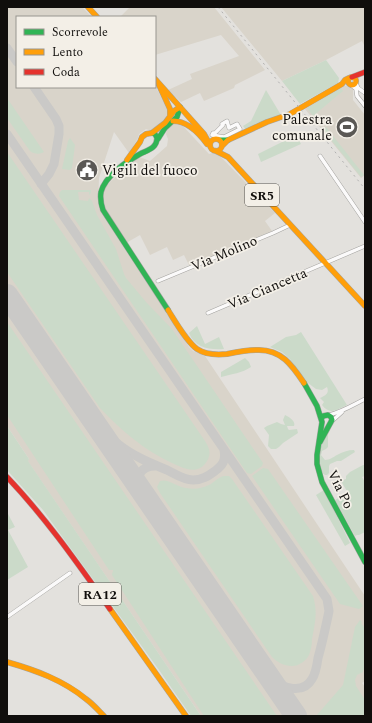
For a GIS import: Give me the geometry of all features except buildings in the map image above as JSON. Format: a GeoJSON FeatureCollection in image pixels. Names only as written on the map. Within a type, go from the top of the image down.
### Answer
{"type":"FeatureCollection","features":[{"type":"Feature","properties":{"kind":"main road"},"geometry":{"type":"LineString","coordinates":[[88,7],[96,16]]}},
{"type":"Feature","properties":{"kind":"main road"},"geometry":{"type":"LineString","coordinates":[[216,151],[220,150],[228,140],[267,122],[288,115],[342,84],[352,81],[363,73]]}},
{"type":"Feature","properties":{"kind":"main road"},"geometry":{"type":"LineString","coordinates":[[156,80],[170,109],[171,119]]}},
{"type":"Feature","properties":{"kind":"main road","name":"SR5"},"geometry":{"type":"LineString","coordinates":[[156,80],[204,134],[213,150],[228,157]]}},
{"type":"Feature","properties":{"kind":"main road"},"geometry":{"type":"LineString","coordinates":[[124,164],[151,149],[156,144],[174,111],[180,107]]}},
{"type":"Feature","properties":{"kind":"main road"},"geometry":{"type":"LineString","coordinates":[[228,140],[215,138],[211,146],[182,122],[171,119],[152,132],[144,135],[124,164],[104,184],[101,193],[101,206],[106,217],[190,344],[204,353],[215,354],[260,349],[277,353],[290,363],[314,399],[332,419],[330,423],[326,425],[322,420],[314,399]]}},
{"type":"Feature","properties":{"kind":"main road"},"geometry":{"type":"LineString","coordinates":[[152,132],[157,135],[158,139]]}},
{"type":"Feature","properties":{"kind":"main road","name":"SR5"},"geometry":{"type":"LineString","coordinates":[[204,134],[215,138],[222,143],[222,147],[228,157],[365,306]]}},
{"type":"Feature","properties":{"kind":"main road"},"geometry":{"type":"LineString","coordinates":[[140,142],[142,148],[147,150]]}},
{"type":"Feature","properties":{"kind":"main road"},"geometry":{"type":"LineString","coordinates":[[322,420],[323,416],[328,415]]}},
{"type":"Feature","properties":{"kind":"main road","name":"Via Po"},"geometry":{"type":"LineString","coordinates":[[322,420],[316,460],[320,477],[365,562]]}},
{"type":"Feature","properties":{"kind":"main road","name":"Via Po"},"geometry":{"type":"LineString","coordinates":[[319,444],[330,423]]}},
{"type":"Feature","properties":{"kind":"main road","name":"RA12"},"geometry":{"type":"LineString","coordinates":[[7,477],[27,498],[55,532],[186,716]]}},
{"type":"Feature","properties":{"kind":"main road","name":"RA12"},"geometry":{"type":"LineString","coordinates":[[7,483],[25,502],[52,536],[180,716]]}},
{"type":"Feature","properties":{"kind":"main road"},"geometry":{"type":"LineString","coordinates":[[7,662],[37,671],[66,685],[83,696],[104,716]]}},
{"type":"Feature","properties":{"kind":"street"},"geometry":{"type":"LineString","coordinates":[[352,81],[363,92]]}},
{"type":"Feature","properties":{"kind":"street"},"geometry":{"type":"LineString","coordinates":[[352,81],[356,89],[357,96],[365,106]]}},
{"type":"Feature","properties":{"kind":"street"},"geometry":{"type":"LineString","coordinates":[[357,93],[359,91],[363,92]]}},
{"type":"Feature","properties":{"kind":"street"},"geometry":{"type":"LineString","coordinates":[[227,121],[229,128],[237,124],[240,129],[224,137],[215,138],[214,132],[215,133],[223,125],[222,124],[227,121]]}},
{"type":"Feature","properties":{"kind":"street"},"geometry":{"type":"LineString","coordinates":[[320,156],[365,222]]}},
{"type":"Feature","properties":{"kind":"street","name":"Via Molino"},"geometry":{"type":"LineString","coordinates":[[158,281],[290,225]]}},
{"type":"Feature","properties":{"kind":"street","name":"Via Ciancetta"},"geometry":{"type":"LineString","coordinates":[[208,313],[365,246]]}},
{"type":"Feature","properties":{"kind":"street"},"geometry":{"type":"LineString","coordinates":[[328,415],[337,413],[365,399]]}},
{"type":"Feature","properties":{"kind":"street"},"geometry":{"type":"LineString","coordinates":[[330,423],[348,408]]}},
{"type":"Feature","properties":{"kind":"street"},"geometry":{"type":"LineString","coordinates":[[7,617],[70,573]]}},
{"type":"Feature","properties":{"kind":"shaded area"},"geometry":{"type":"Polygon","coordinates":[[[7,7],[82,7],[91,16],[16,16],[16,88],[156,88],[158,91],[167,109],[165,120],[153,130],[146,129],[139,134],[129,153],[114,132],[99,178],[98,204],[101,213],[189,347],[193,351],[205,356],[365,596],[365,681],[362,683],[365,687],[365,716],[201,716],[27,460],[29,459],[7,426],[7,7]]]}},
{"type":"Feature","properties":{"kind":"shaded area"},"geometry":{"type":"Polygon","coordinates":[[[130,7],[214,7],[265,70],[235,85],[234,88],[204,101],[200,93],[181,102],[168,90],[192,79],[190,74],[239,56],[221,35],[156,55],[156,16],[121,16],[130,7]]]}},
{"type":"Feature","properties":{"kind":"shaded area"},"geometry":{"type":"Polygon","coordinates":[[[221,7],[365,7],[365,47],[362,41],[282,81],[221,7]]]}},
{"type":"Feature","properties":{"kind":"shaded area"},"geometry":{"type":"Polygon","coordinates":[[[344,86],[353,89],[353,100],[365,115],[365,175],[361,178],[305,109],[344,86]]]}},
{"type":"Feature","properties":{"kind":"shaded area"},"geometry":{"type":"Polygon","coordinates":[[[174,124],[182,125],[209,154],[216,153],[223,159],[275,213],[265,221],[272,231],[190,267],[184,255],[173,260],[167,247],[150,255],[140,235],[126,243],[105,211],[103,196],[105,187],[134,159],[142,158],[150,161],[167,146],[167,130],[174,124]]]}},
{"type":"Feature","properties":{"kind":"green space"},"geometry":{"type":"Polygon","coordinates":[[[326,60],[339,78],[338,83],[300,104],[282,81],[326,60]]]}},
{"type":"Feature","properties":{"kind":"green space"},"geometry":{"type":"Polygon","coordinates":[[[341,88],[343,91],[313,116],[307,108],[341,88]]]}},
{"type":"Feature","properties":{"kind":"green space"},"geometry":{"type":"Polygon","coordinates":[[[266,90],[281,115],[246,130],[243,126],[251,121],[266,90]]]}},
{"type":"Feature","properties":{"kind":"green space"},"geometry":{"type":"Polygon","coordinates":[[[7,98],[44,152],[37,154],[30,151],[7,118],[7,98]]]}},
{"type":"Feature","properties":{"kind":"green space"},"geometry":{"type":"Polygon","coordinates":[[[326,127],[364,175],[361,177],[323,130],[326,127]]]}},
{"type":"Feature","properties":{"kind":"green space"},"geometry":{"type":"Polygon","coordinates":[[[296,135],[301,144],[261,162],[258,154],[296,135]]]}},
{"type":"Feature","properties":{"kind":"green space"},"geometry":{"type":"Polygon","coordinates":[[[70,138],[75,145],[72,168],[70,170],[62,169],[68,141],[70,138]]]}},
{"type":"Feature","properties":{"kind":"green space"},"geometry":{"type":"Polygon","coordinates":[[[7,152],[205,441],[209,449],[209,458],[202,467],[190,470],[163,459],[134,440],[100,408],[7,272],[7,152]]]}},
{"type":"Feature","properties":{"kind":"green space"},"geometry":{"type":"Polygon","coordinates":[[[62,190],[91,190],[89,195],[89,192],[78,192],[79,200],[88,201],[89,198],[92,201],[97,215],[116,249],[126,278],[146,302],[172,329],[263,463],[262,466],[251,474],[247,473],[59,196],[62,190]]]}},
{"type":"Feature","properties":{"kind":"green space"},"geometry":{"type":"Polygon","coordinates":[[[7,322],[277,716],[204,716],[112,575],[113,570],[109,570],[7,415],[7,322]]]}},
{"type":"Feature","properties":{"kind":"green space"},"geometry":{"type":"Polygon","coordinates":[[[197,326],[205,344],[219,337],[224,349],[203,347],[195,342],[189,333],[197,326]]]}},
{"type":"Feature","properties":{"kind":"green space"},"geometry":{"type":"Polygon","coordinates":[[[301,332],[347,405],[334,411],[325,408],[322,405],[324,402],[320,398],[327,393],[327,387],[322,390],[316,389],[304,380],[290,359],[282,352],[270,347],[286,337],[296,335],[301,332]]]}},
{"type":"Feature","properties":{"kind":"green space"},"geometry":{"type":"Polygon","coordinates":[[[245,358],[251,367],[240,372],[221,377],[221,372],[245,358]]]}},
{"type":"Feature","properties":{"kind":"green space"},"geometry":{"type":"Polygon","coordinates":[[[285,415],[294,422],[294,426],[287,426],[288,429],[297,429],[298,433],[276,449],[271,449],[268,446],[269,435],[264,428],[277,422],[285,425],[283,420],[285,415]]]}},
{"type":"Feature","properties":{"kind":"green space"},"geometry":{"type":"Polygon","coordinates":[[[331,424],[328,434],[328,447],[322,451],[321,455],[325,460],[347,451],[354,450],[355,452],[341,461],[330,464],[329,473],[325,475],[319,464],[319,457],[320,450],[331,424]]]}},
{"type":"Feature","properties":{"kind":"green space"},"geometry":{"type":"Polygon","coordinates":[[[7,426],[29,459],[28,461],[201,716],[191,716],[43,510],[7,470],[7,426]]]}},
{"type":"Feature","properties":{"kind":"green space"},"geometry":{"type":"Polygon","coordinates":[[[365,465],[365,476],[362,477],[365,482],[365,532],[355,536],[335,500],[348,493],[341,481],[346,479],[346,476],[350,472],[365,465]]]}},
{"type":"Feature","properties":{"kind":"green space"},"geometry":{"type":"Polygon","coordinates":[[[263,468],[268,469],[363,606],[359,609],[340,604],[252,476],[263,468]]]}},
{"type":"Feature","properties":{"kind":"green space"},"geometry":{"type":"Polygon","coordinates":[[[224,476],[229,476],[232,479],[313,596],[316,618],[311,649],[309,655],[302,663],[289,666],[278,662],[272,657],[157,487],[160,481],[163,480],[193,489],[205,487],[224,476]]]}},
{"type":"Feature","properties":{"kind":"green space"},"geometry":{"type":"Polygon","coordinates":[[[324,490],[350,543],[345,546],[316,495],[324,490]]]}},
{"type":"Feature","properties":{"kind":"green space"},"geometry":{"type":"Polygon","coordinates":[[[7,512],[15,527],[8,530],[28,567],[7,580],[7,512]]]}},
{"type":"Feature","properties":{"kind":"green space"},"geometry":{"type":"Polygon","coordinates":[[[360,620],[365,628],[365,669],[357,675],[355,680],[356,686],[365,700],[365,716],[316,716],[343,685],[355,627],[360,620]]]}},
{"type":"Feature","properties":{"kind":"taxiway"},"geometry":{"type":"LineString","coordinates":[[7,48],[16,61]]}},
{"type":"Feature","properties":{"kind":"taxiway"},"geometry":{"type":"LineString","coordinates":[[35,88],[56,119],[59,126],[54,164],[49,174],[41,184]]}},
{"type":"Feature","properties":{"kind":"taxiway"},"geometry":{"type":"LineString","coordinates":[[7,134],[327,599],[329,611],[316,669],[312,679],[308,684],[298,688],[287,687],[271,679]]}},
{"type":"Feature","properties":{"kind":"taxiway"},"geometry":{"type":"LineString","coordinates":[[92,418],[104,432],[130,452],[186,479],[199,479],[215,471],[223,462],[225,457],[224,450]]}},
{"type":"Feature","properties":{"kind":"taxiway"},"geometry":{"type":"LineString","coordinates":[[140,488],[139,475],[141,471],[148,467],[157,466]]}},
{"type":"Feature","properties":{"kind":"runway"},"geometry":{"type":"LineString","coordinates":[[7,295],[296,716]]}},
{"type":"Feature","properties":{"kind":"railway"},"geometry":{"type":"LineString","coordinates":[[218,7],[365,189]]}},
{"type":"Feature","properties":{"kind":"traffic: fast"},"geometry":{"type":"LineString","coordinates":[[158,139],[165,128],[177,117],[180,107]]}},
{"type":"Feature","properties":{"kind":"traffic: fast"},"geometry":{"type":"LineString","coordinates":[[152,133],[155,134],[157,138],[154,146],[129,161],[107,180],[101,192],[101,203],[103,210],[168,310]]}},
{"type":"Feature","properties":{"kind":"traffic: fast"},"geometry":{"type":"LineString","coordinates":[[220,140],[228,140]]}},
{"type":"Feature","properties":{"kind":"traffic: fast"},"geometry":{"type":"LineString","coordinates":[[304,383],[317,406],[322,422],[317,455],[317,464],[322,482],[365,562]]}},
{"type":"Feature","properties":{"kind":"traffic: fast"},"geometry":{"type":"LineString","coordinates":[[320,442],[332,420],[328,415],[323,416],[322,418]]}},
{"type":"Feature","properties":{"kind":"traffic: slow"},"geometry":{"type":"LineString","coordinates":[[88,7],[96,16]]}},
{"type":"Feature","properties":{"kind":"traffic: slow"},"geometry":{"type":"LineString","coordinates":[[352,77],[355,78],[356,81],[355,84],[352,85],[349,84],[348,81],[349,78],[352,77]]}},
{"type":"Feature","properties":{"kind":"traffic: slow"},"geometry":{"type":"LineString","coordinates":[[222,146],[228,140],[267,122],[290,114],[342,84],[349,78]]}},
{"type":"Feature","properties":{"kind":"traffic: slow"},"geometry":{"type":"LineString","coordinates":[[156,80],[204,134],[210,145]]}},
{"type":"Feature","properties":{"kind":"traffic: slow"},"geometry":{"type":"LineString","coordinates":[[159,85],[170,109],[170,116]]}},
{"type":"Feature","properties":{"kind":"traffic: slow"},"geometry":{"type":"LineString","coordinates":[[127,160],[142,137],[146,134],[152,133],[165,123],[174,111],[180,107]]}},
{"type":"Feature","properties":{"kind":"traffic: slow"},"geometry":{"type":"LineString","coordinates":[[173,121],[188,125],[207,144]]}},
{"type":"Feature","properties":{"kind":"traffic: slow"},"geometry":{"type":"LineString","coordinates":[[214,139],[218,139],[222,145],[218,151],[214,151],[210,147],[210,143],[214,139]]}},
{"type":"Feature","properties":{"kind":"traffic: slow"},"geometry":{"type":"LineString","coordinates":[[216,151],[228,157],[365,306]]}},
{"type":"Feature","properties":{"kind":"traffic: slow"},"geometry":{"type":"LineString","coordinates":[[168,310],[181,331],[200,351],[215,354],[227,354],[253,350],[273,352],[285,359],[304,383]]}},
{"type":"Feature","properties":{"kind":"traffic: slow"},"geometry":{"type":"LineString","coordinates":[[110,609],[186,716]]}},
{"type":"Feature","properties":{"kind":"traffic: slow"},"geometry":{"type":"LineString","coordinates":[[7,662],[28,668],[68,686],[89,701],[104,716]]}},
{"type":"Feature","properties":{"kind":"traffic: jam"},"geometry":{"type":"LineString","coordinates":[[352,77],[365,72]]}},
{"type":"Feature","properties":{"kind":"traffic: jam"},"geometry":{"type":"LineString","coordinates":[[7,477],[74,558],[110,609]]}},
{"type":"Feature","properties":{"kind":"place","name":"Palestra comunale"},"geometry":{"type":"Point","coordinates":[347,127]}},
{"type":"Feature","properties":{"kind":"place","name":"Vigili del fuoco"},"geometry":{"type":"Point","coordinates":[87,170]}}]}
